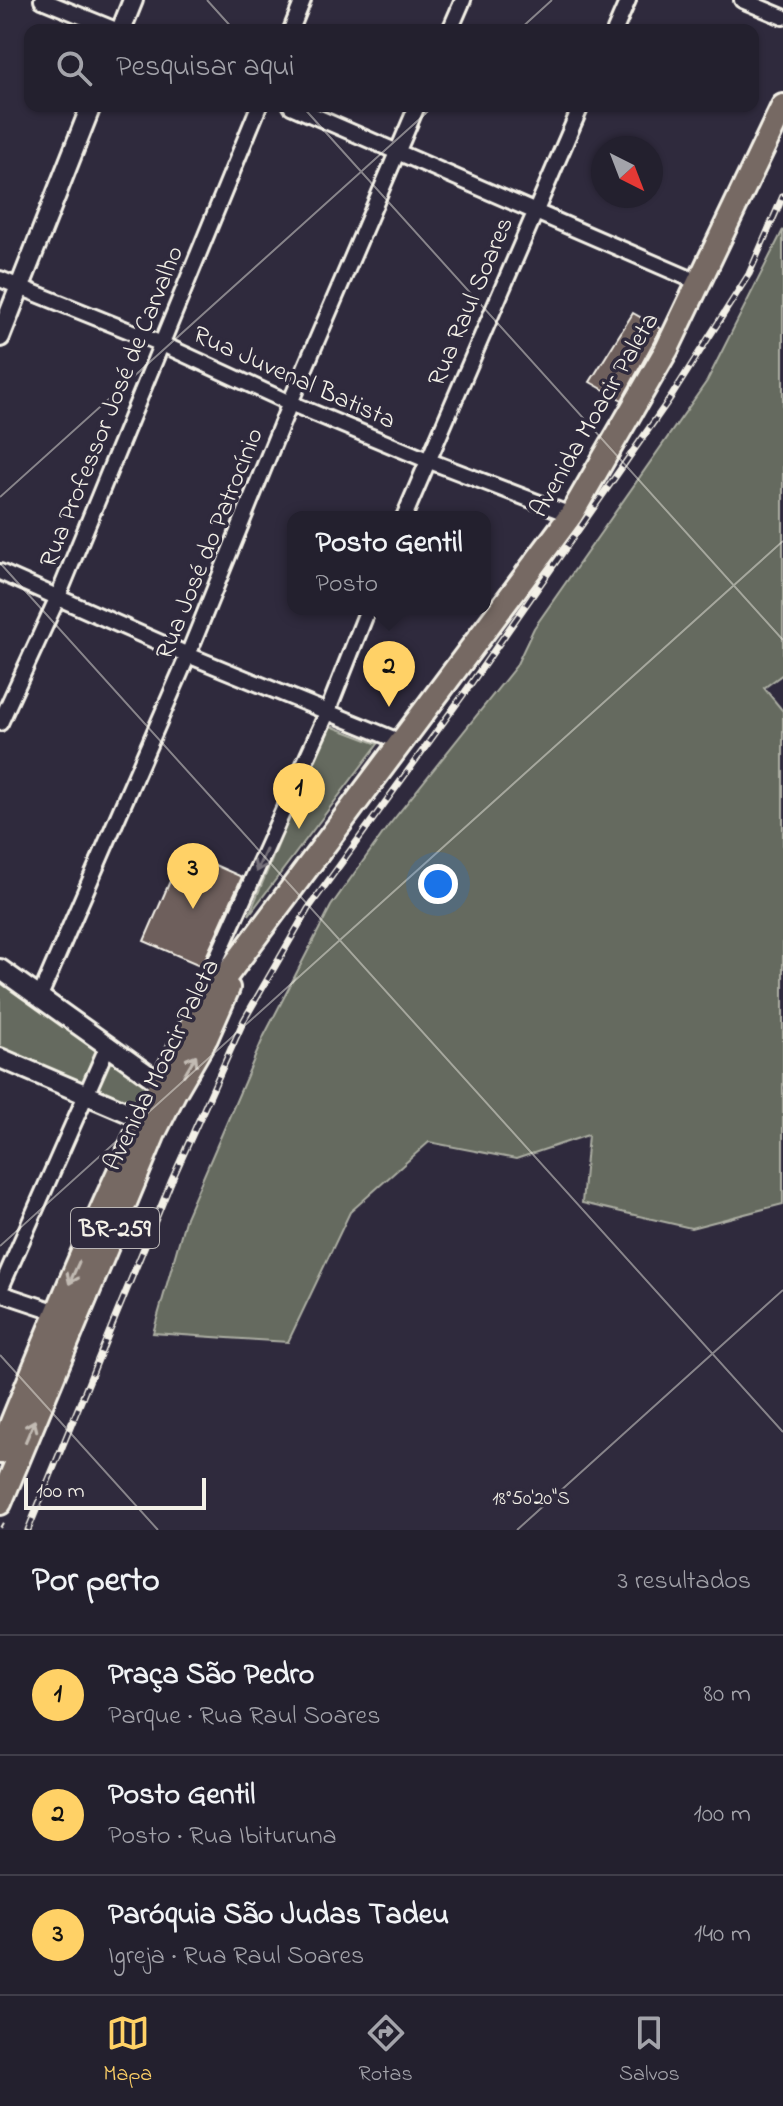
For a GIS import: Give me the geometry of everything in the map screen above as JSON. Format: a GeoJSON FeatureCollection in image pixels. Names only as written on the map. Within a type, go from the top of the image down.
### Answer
{"type":"FeatureCollection","features":[{"type":"Feature","properties":{"kind":"main road","name":"Avenida Moacir Paleta"},"geometry":{"type":"LineString","coordinates":[[0,1452],[57,1312],[151,1122],[197,1015],[571,515],[659,363],[783,106]]}},
{"type":"Feature","properties":{"kind":"main road","name":"Avenida Moacir Paleta"},"geometry":{"type":"LineString","coordinates":[[167,1088],[206,1038],[241,958]]}},
{"type":"Feature","properties":{"kind":"main road","name":"Avenida Moacir Paleta"},"geometry":{"type":"LineString","coordinates":[[3,1510],[151,1122]]}},
{"type":"Feature","properties":{"kind":"street"},"geometry":{"type":"LineString","coordinates":[[42,0],[103,24]]}},
{"type":"Feature","properties":{"kind":"street"},"geometry":{"type":"LineString","coordinates":[[121,24],[133,0]]}},
{"type":"Feature","properties":{"kind":"street"},"geometry":{"type":"LineString","coordinates":[[293,24],[303,0]]}},
{"type":"Feature","properties":{"kind":"street"},"geometry":{"type":"LineString","coordinates":[[453,24],[463,0]]}},
{"type":"Feature","properties":{"kind":"street"},"geometry":{"type":"LineString","coordinates":[[618,24],[628,0]]}},
{"type":"Feature","properties":{"kind":"street"},"geometry":{"type":"LineString","coordinates":[[742,0],[783,17]]}},
{"type":"Feature","properties":{"kind":"street"},"geometry":{"type":"LineString","coordinates":[[0,337],[89,112]]}},
{"type":"Feature","properties":{"kind":"street","name":"Rua Professor José de Carvalho"},"geometry":{"type":"LineString","coordinates":[[0,723],[57,599],[257,112]]}},
{"type":"Feature","properties":{"kind":"street"},"geometry":{"type":"LineString","coordinates":[[305,112],[700,283]]}},
{"type":"Feature","properties":{"kind":"street","name":"Rua José do Patrocínio"},"geometry":{"type":"LineString","coordinates":[[40,996],[188,655],[290,403],[414,112]]}},
{"type":"Feature","properties":{"kind":"street","name":"Rua Raul Soares"},"geometry":{"type":"LineString","coordinates":[[406,511],[578,112]]}},
{"type":"Feature","properties":{"kind":"street","name":"Rua Juvenal Batista"},"geometry":{"type":"LineString","coordinates":[[0,279],[162,344],[290,403],[427,460],[571,515]]}},
{"type":"Feature","properties":{"kind":"street"},"geometry":{"type":"LineString","coordinates":[[0,572],[188,655],[401,742]]}},
{"type":"Feature","properties":{"kind":"street"},"geometry":{"type":"LineString","coordinates":[[197,1015],[212,969],[327,713],[366,615]]}},
{"type":"Feature","properties":{"kind":"street"},"geometry":{"type":"LineString","coordinates":[[0,969],[167,1088]]}},
{"type":"Feature","properties":{"kind":"street"},"geometry":{"type":"LineString","coordinates":[[57,1312],[0,1291],[108,1045]]}},
{"type":"Feature","properties":{"kind":"street"},"geometry":{"type":"LineString","coordinates":[[0,1058],[151,1122]]}},
{"type":"Feature","properties":{"kind":"path"},"geometry":{"type":"LineString","coordinates":[[0,1528],[3,1510]]}},
{"type":"Feature","properties":{"kind":"green space"},"geometry":{"type":"Polygon","coordinates":[[[783,230],[783,674],[764,688],[783,711],[783,1204],[691,1228],[582,1203],[588,1135],[516,1159],[429,1142],[350,1212],[288,1342],[153,1333],[186,1217],[264,1036],[331,906],[386,829],[516,666],[534,628],[707,381],[783,230]]]}},
{"type":"Feature","properties":{"kind":"green space"},"geometry":{"type":"Polygon","coordinates":[[[328,725],[378,744],[249,915],[328,725]]]}},
{"type":"Feature","properties":{"kind":"green space"},"geometry":{"type":"Polygon","coordinates":[[[0,974],[106,1045],[83,1092],[0,1051],[0,974]]]}},
{"type":"Feature","properties":{"kind":"green space"},"geometry":{"type":"Polygon","coordinates":[[[109,1047],[158,1083],[143,1116],[87,1093],[109,1047]]]}},
{"type":"Feature","properties":{"kind":"building"},"geometry":{"type":"Polygon","coordinates":[[[633,313],[661,329],[622,400],[590,382],[633,313]]]}},
{"type":"Feature","properties":{"kind":"building"},"geometry":{"type":"Polygon","coordinates":[[[183,851],[242,877],[202,966],[144,941],[183,851]]]}},
{"type":"Feature","properties":{"kind":"railway"},"geometry":{"type":"LineString","coordinates":[[28,1530],[171,1182],[244,1020],[308,909],[463,695],[671,397],[749,274],[783,196]]}},
{"type":"Feature","properties":{"kind":"place","name":"Posto Gentil"},"geometry":{"type":"Point","coordinates":[389,707]}},
{"type":"Feature","properties":{"kind":"place","name":"Praça São Pedro"},"geometry":{"type":"Point","coordinates":[299,829]}},
{"type":"Feature","properties":{"kind":"place","name":"Paróquia São Judas Tadeu"},"geometry":{"type":"Point","coordinates":[193,909]}}]}
